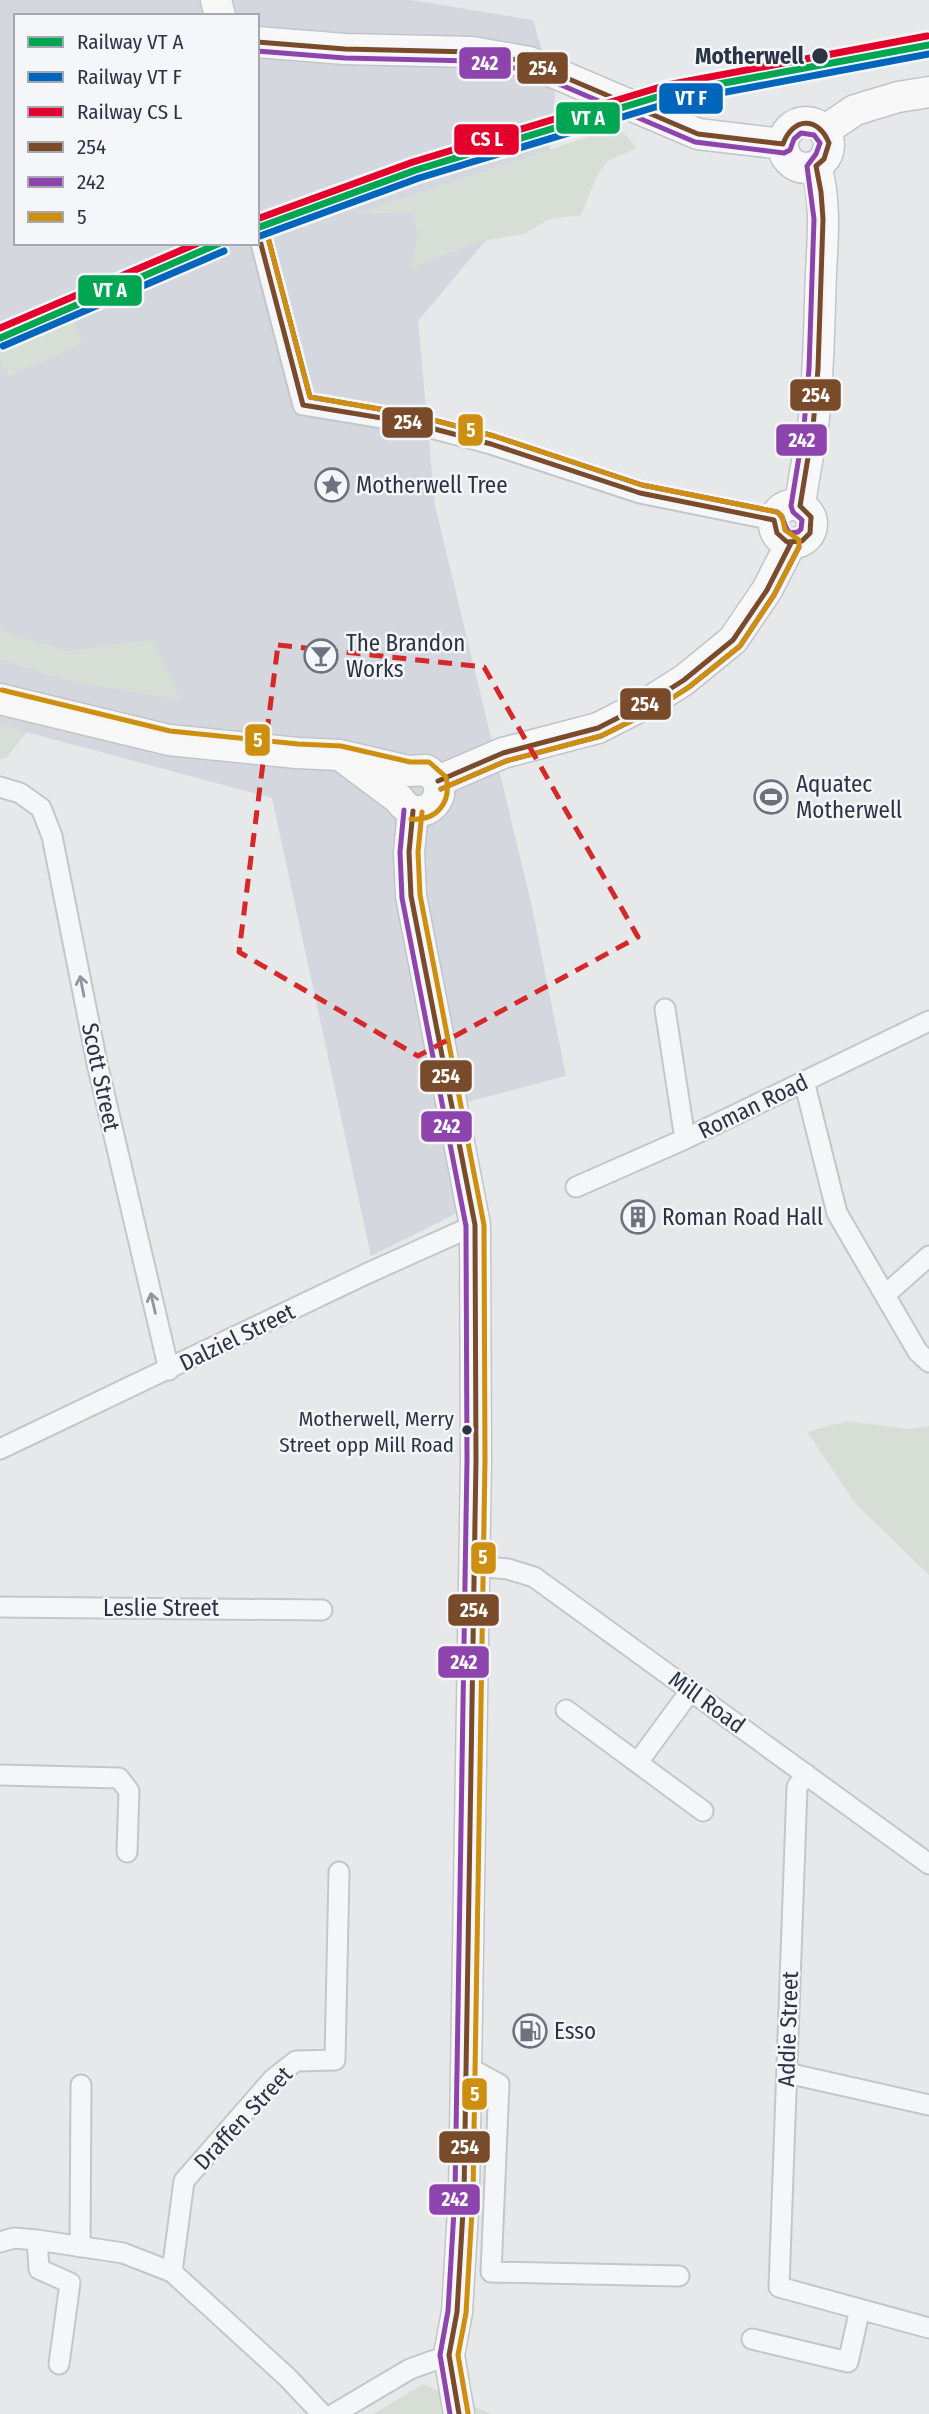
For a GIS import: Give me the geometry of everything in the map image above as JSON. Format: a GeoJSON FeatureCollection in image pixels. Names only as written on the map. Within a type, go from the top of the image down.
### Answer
{"type":"FeatureCollection","features":[{"type":"Feature","properties":{"kind":"main road"},"geometry":{"type":"LineString","coordinates":[[259,42],[345,49],[472,52],[529,62],[698,134],[783,144]]}},
{"type":"Feature","properties":{"kind":"main road"},"geometry":{"type":"LineString","coordinates":[[824,131],[855,110],[898,97],[929,92]]}},
{"type":"Feature","properties":{"kind":"main road"},"geometry":{"type":"LineString","coordinates":[[800,123],[815,124],[824,131],[829,143],[824,159],[816,166],[797,166],[788,158],[783,144],[788,131],[800,123]]}},
{"type":"Feature","properties":{"kind":"main road"},"geometry":{"type":"LineString","coordinates":[[0,699],[169,740],[340,755],[407,794],[426,810],[436,802],[440,789],[438,781],[503,753],[598,728],[652,701],[684,680],[733,640],[766,590],[783,532],[802,541],[812,527],[811,517],[800,506],[803,474],[813,427],[818,351],[823,242],[822,185],[816,166]]}},
{"type":"Feature","properties":{"kind":"main road"},"geometry":{"type":"LineString","coordinates":[[407,794],[411,896],[475,1225],[475,1566],[464,2207],[457,2312],[449,2355],[459,2414]]}},
{"type":"Feature","properties":{"kind":"street"},"geometry":{"type":"LineString","coordinates":[[259,236],[303,405],[412,423],[514,452],[640,493],[732,510],[783,532]]}},
{"type":"Feature","properties":{"kind":"street","name":"Scott Street"},"geometry":{"type":"LineString","coordinates":[[0,787],[20,793],[41,808],[52,836],[97,1063],[169,1370]]}},
{"type":"Feature","properties":{"kind":"street"},"geometry":{"type":"LineString","coordinates":[[665,1009],[685,1139]]}},
{"type":"Feature","properties":{"kind":"street","name":"Roman Road"},"geometry":{"type":"LineString","coordinates":[[576,1187],[685,1139],[929,1021]]}},
{"type":"Feature","properties":{"kind":"street"},"geometry":{"type":"LineString","coordinates":[[804,1081],[837,1213],[919,1352],[929,1363]]}},
{"type":"Feature","properties":{"kind":"street","name":"Dalziel Street"},"geometry":{"type":"LineString","coordinates":[[0,1449],[366,1274],[475,1225]]}},
{"type":"Feature","properties":{"kind":"street"},"geometry":{"type":"LineString","coordinates":[[885,1295],[929,1256]]}},
{"type":"Feature","properties":{"kind":"street","name":"Mill Road"},"geometry":{"type":"LineString","coordinates":[[475,1566],[508,1569],[534,1577],[929,1864]]}},
{"type":"Feature","properties":{"kind":"street","name":"Leslie Street"},"geometry":{"type":"LineString","coordinates":[[0,1607],[322,1610]]}},
{"type":"Feature","properties":{"kind":"street"},"geometry":{"type":"LineString","coordinates":[[638,1762],[691,1690]]}},
{"type":"Feature","properties":{"kind":"street"},"geometry":{"type":"LineString","coordinates":[[566,1710],[703,1811]]}},
{"type":"Feature","properties":{"kind":"street","name":"Addie Street"},"geometry":{"type":"LineString","coordinates":[[806,1774],[797,1787],[779,2287],[860,2309]]}},
{"type":"Feature","properties":{"kind":"street"},"geometry":{"type":"LineString","coordinates":[[0,1775],[119,1778],[129,1791],[127,1852]]}},
{"type":"Feature","properties":{"kind":"street","name":"Draffen Street"},"geometry":{"type":"LineString","coordinates":[[172,2272],[184,2181],[272,2079],[296,2060],[335,2060],[339,1872]]}},
{"type":"Feature","properties":{"kind":"street"},"geometry":{"type":"LineString","coordinates":[[466,2066],[499,2084],[491,2272],[679,2276]]}},
{"type":"Feature","properties":{"kind":"street"},"geometry":{"type":"LineString","coordinates":[[787,2073],[929,2105]]}},
{"type":"Feature","properties":{"kind":"street"},"geometry":{"type":"LineString","coordinates":[[80,2247],[81,2085]]}},
{"type":"Feature","properties":{"kind":"street"},"geometry":{"type":"LineString","coordinates":[[0,2242],[15,2238],[123,2253],[172,2272],[322,2414]]}},
{"type":"Feature","properties":{"kind":"street"},"geometry":{"type":"LineString","coordinates":[[37,2240],[39,2269],[70,2283],[59,2364]]}},
{"type":"Feature","properties":{"kind":"street"},"geometry":{"type":"LineString","coordinates":[[752,2339],[848,2362],[860,2309],[929,2328]]}},
{"type":"Feature","properties":{"kind":"street"},"geometry":{"type":"LineString","coordinates":[[334,2414],[410,2369],[449,2355]]}},
{"type":"Feature","properties":{"kind":"highlighted area"},"geometry":{"type":"Polygon","coordinates":[[[278,645],[484,667],[638,937],[418,1056],[239,952],[278,645]]]}},
{"type":"Feature","properties":{"kind":"shaded area"},"geometry":{"type":"Polygon","coordinates":[[[0,0],[411,0],[533,20],[555,94],[549,165],[418,321],[435,506],[531,902],[566,1076],[436,1110],[461,1211],[371,1256],[272,798],[0,725],[0,0]]]}},
{"type":"Feature","properties":{"kind":"shaded area"},"geometry":{"type":"Polygon","coordinates":[[[618,127],[637,148],[609,160],[598,173],[581,215],[550,219],[524,234],[481,241],[411,268],[418,232],[413,212],[356,214],[618,127]]]}},
{"type":"Feature","properties":{"kind":"shaded area"},"geometry":{"type":"Polygon","coordinates":[[[73,319],[83,343],[8,377],[0,358],[0,349],[73,319]]]}},
{"type":"Feature","properties":{"kind":"shaded area"},"geometry":{"type":"Polygon","coordinates":[[[0,630],[66,651],[153,640],[182,700],[65,680],[0,659],[0,630]]]}},
{"type":"Feature","properties":{"kind":"shaded area"},"geometry":{"type":"Polygon","coordinates":[[[0,723],[27,732],[6,758],[0,759],[0,723]]]}},
{"type":"Feature","properties":{"kind":"shaded area"},"geometry":{"type":"Polygon","coordinates":[[[847,1421],[909,1429],[929,1426],[929,1575],[855,1503],[807,1432],[847,1421]]]}},
{"type":"Feature","properties":{"kind":"shaded area"},"geometry":{"type":"Polygon","coordinates":[[[423,2384],[491,2414],[373,2414],[423,2384]]]}},
{"type":"Feature","properties":{"kind":"transit line"},"geometry":{"type":"LineString","coordinates":[[259,218],[413,162],[667,85],[927,36]]}},
{"type":"Feature","properties":{"kind":"transit line","name":"254"},"geometry":{"type":"LineString","coordinates":[[259,42],[345,49],[472,52],[529,62],[698,134],[783,144],[787,135],[799,125],[806,123],[819,128],[829,143],[824,159],[816,166],[823,219],[818,369],[813,427],[800,506],[811,517],[810,533],[802,541],[787,542],[777,533],[774,520],[640,493],[491,444],[412,423],[303,405],[259,237]]}},
{"type":"Feature","properties":{"kind":"transit line"},"geometry":{"type":"LineString","coordinates":[[259,227],[416,170],[670,93],[929,45]]}},
{"type":"Feature","properties":{"kind":"transit line","name":"242"},"geometry":{"type":"LineString","coordinates":[[259,51],[345,58],[471,61],[526,70],[695,142],[784,153],[790,150],[794,139],[801,133],[814,135],[820,143],[807,166],[814,219],[809,369],[804,426],[791,506],[793,512],[802,520],[801,529],[790,533],[777,512],[642,485],[494,436],[414,415],[310,397],[265,226]]}},
{"type":"Feature","properties":{"kind":"transit line"},"geometry":{"type":"LineString","coordinates":[[260,236],[419,178],[672,102],[929,54]]}},
{"type":"Feature","properties":{"kind":"transit line","name":"5"},"geometry":{"type":"LineString","coordinates":[[265,226],[310,397],[414,415],[494,436],[642,485],[777,512],[782,516],[785,530],[799,540],[799,547],[774,595],[740,646],[689,687],[655,709],[601,736],[506,761],[441,789]]}},
{"type":"Feature","properties":{"kind":"transit line"},"geometry":{"type":"LineString","coordinates":[[0,328],[193,245]]}},
{"type":"Feature","properties":{"kind":"transit line"},"geometry":{"type":"LineString","coordinates":[[0,338],[215,245]]}},
{"type":"Feature","properties":{"kind":"transit line"},"geometry":{"type":"LineString","coordinates":[[3,346],[224,251]]}},
{"type":"Feature","properties":{"kind":"transit line","name":"254"},"geometry":{"type":"LineString","coordinates":[[438,781],[503,753],[598,728],[651,701],[684,680],[733,640],[767,590],[791,543]]}},
{"type":"Feature","properties":{"kind":"transit line","name":"242"},"geometry":{"type":"LineString","coordinates":[[441,789],[506,761],[601,736],[655,709],[689,687],[740,646],[774,595],[799,547]]}},
{"type":"Feature","properties":{"kind":"transit line","name":"5"},"geometry":{"type":"LineString","coordinates":[[2,690],[170,731],[341,746],[410,762],[429,762],[446,777],[447,794],[435,813],[428,817],[411,819]]}},
{"type":"Feature","properties":{"kind":"transit line","name":"242"},"geometry":{"type":"LineString","coordinates":[[404,810],[400,852],[402,898],[466,1226],[467,1460],[455,2194],[448,2311],[440,2355],[450,2414]]}},
{"type":"Feature","properties":{"kind":"transit line","name":"254"},"geometry":{"type":"LineString","coordinates":[[413,811],[409,852],[411,896],[475,1225],[476,1460],[464,2194],[457,2312],[449,2355],[459,2414]]}},
{"type":"Feature","properties":{"kind":"transit line","name":"5"},"geometry":{"type":"LineString","coordinates":[[422,812],[418,852],[420,895],[484,1225],[485,1460],[473,2194],[466,2313],[458,2355],[468,2413]]}},
{"type":"Feature","properties":{"kind":"place","name":"Motherwell"},"geometry":{"type":"Point","coordinates":[820,56]}},
{"type":"Feature","properties":{"kind":"place","name":"Motherwell Tree"},"geometry":{"type":"Point","coordinates":[332,485]}},
{"type":"Feature","properties":{"kind":"place","name":"The Brandon Works"},"geometry":{"type":"Point","coordinates":[321,656]}},
{"type":"Feature","properties":{"kind":"place","name":"Aquatec Motherwell"},"geometry":{"type":"Point","coordinates":[771,797]}},
{"type":"Feature","properties":{"kind":"place","name":"Roman Road Hall"},"geometry":{"type":"Point","coordinates":[638,1217]}},
{"type":"Feature","properties":{"kind":"place","name":"Motherwell, Merry Street opp Mill Road"},"geometry":{"type":"Point","coordinates":[467,1430]}},
{"type":"Feature","properties":{"kind":"place","name":"Esso"},"geometry":{"type":"Point","coordinates":[530,2031]}}]}
